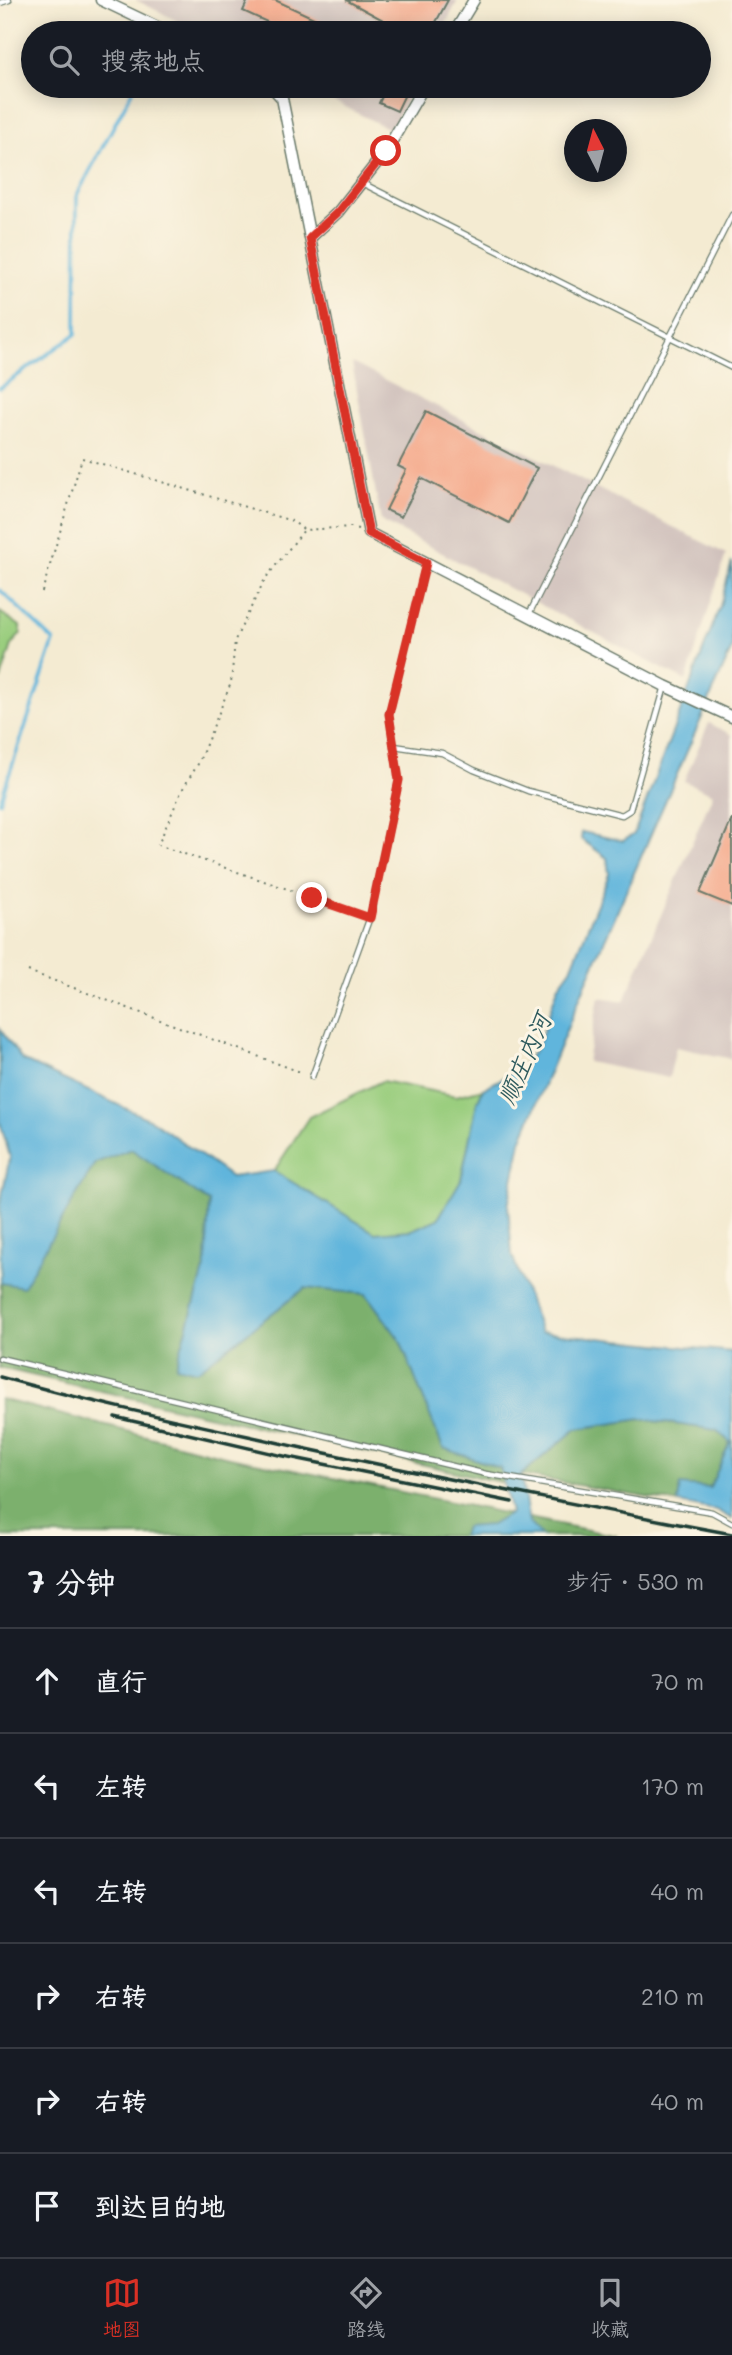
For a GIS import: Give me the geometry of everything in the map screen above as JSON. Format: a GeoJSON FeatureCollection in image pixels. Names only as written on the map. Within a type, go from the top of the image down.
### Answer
{"type":"FeatureCollection","features":[{"type":"Feature","properties":{"kind":"street"},"geometry":{"type":"LineString","coordinates":[[101,0],[145,21]]}},
{"type":"Feature","properties":{"kind":"street"},"geometry":{"type":"LineString","coordinates":[[461,21],[474,0]]}},
{"type":"Feature","properties":{"kind":"street"},"geometry":{"type":"LineString","coordinates":[[282,98],[369,533],[665,686],[732,717]]}},
{"type":"Feature","properties":{"kind":"street"},"geometry":{"type":"LineString","coordinates":[[310,238],[338,212],[386,151],[417,98]]}},
{"type":"Feature","properties":{"kind":"lane"},"geometry":{"type":"LineString","coordinates":[[0,3],[9,0]]}},
{"type":"Feature","properties":{"kind":"lane"},"geometry":{"type":"LineString","coordinates":[[361,182],[732,368]]}},
{"type":"Feature","properties":{"kind":"lane"},"geometry":{"type":"LineString","coordinates":[[528,615],[732,215]]}},
{"type":"Feature","properties":{"kind":"lane"},"geometry":{"type":"LineString","coordinates":[[312,1077],[370,918],[399,780],[389,714],[426,563]]}},
{"type":"Feature","properties":{"kind":"lane"},"geometry":{"type":"LineString","coordinates":[[394,746],[442,753],[528,791],[622,815],[630,810],[665,686]]}},
{"type":"Feature","properties":{"kind":"lane"},"geometry":{"type":"LineString","coordinates":[[0,1358],[486,1474],[712,1512],[732,1523]]}},
{"type":"Feature","properties":{"kind":"path"},"geometry":{"type":"LineString","coordinates":[[43,593],[82,458],[292,521],[304,530],[351,527],[369,533]]}},
{"type":"Feature","properties":{"kind":"path"},"geometry":{"type":"LineString","coordinates":[[304,530],[265,579],[235,640],[231,683],[198,764],[182,790],[158,845],[370,918]]}},
{"type":"Feature","properties":{"kind":"path"},"geometry":{"type":"LineString","coordinates":[[28,971],[312,1077]]}},
{"type":"Feature","properties":{"kind":"shaded area"},"geometry":{"type":"Polygon","coordinates":[[[136,0],[458,0],[447,21],[177,21],[136,0]]]}},
{"type":"Feature","properties":{"kind":"shaded area"},"geometry":{"type":"Polygon","coordinates":[[[328,98],[408,98],[391,130],[328,98]]]}},
{"type":"Feature","properties":{"kind":"shaded area"},"geometry":{"type":"Polygon","coordinates":[[[352,363],[726,554],[686,681],[381,521],[352,363]]]}},
{"type":"Feature","properties":{"kind":"shaded area"},"geometry":{"type":"Polygon","coordinates":[[[709,723],[732,735],[732,1059],[676,1047],[669,1078],[587,1062],[599,997],[624,1001],[713,794],[684,781],[709,723]]]}},
{"type":"Feature","properties":{"kind":"green space"},"geometry":{"type":"Polygon","coordinates":[[[0,612],[20,626],[21,633],[12,645],[0,682],[0,612]]]}},
{"type":"Feature","properties":{"kind":"green space"},"geometry":{"type":"Polygon","coordinates":[[[382,1081],[456,1096],[483,1089],[477,1103],[461,1180],[438,1219],[412,1230],[375,1233],[274,1171],[309,1117],[382,1081]]]}},
{"type":"Feature","properties":{"kind":"green space"},"geometry":{"type":"Polygon","coordinates":[[[131,1149],[209,1202],[206,1264],[176,1366],[197,1371],[305,1288],[366,1294],[400,1340],[443,1448],[500,1468],[504,1483],[0,1368],[1,1283],[23,1286],[95,1163],[131,1149]]]}},
{"type":"Feature","properties":{"kind":"green space"},"geometry":{"type":"Polygon","coordinates":[[[0,1399],[225,1456],[617,1536],[0,1536],[0,1399]]]}},
{"type":"Feature","properties":{"kind":"green space"},"geometry":{"type":"Polygon","coordinates":[[[641,1419],[716,1430],[730,1442],[710,1488],[680,1485],[678,1503],[521,1475],[576,1429],[641,1419]]]}},
{"type":"Feature","properties":{"kind":"water"},"geometry":{"type":"Polygon","coordinates":[[[732,562],[732,648],[580,997],[521,1141],[508,1206],[512,1255],[541,1332],[732,1352],[732,1519],[716,1510],[678,1503],[680,1485],[710,1488],[730,1442],[716,1430],[641,1419],[576,1429],[521,1475],[529,1523],[542,1536],[462,1536],[465,1527],[491,1525],[511,1513],[500,1468],[443,1448],[400,1340],[366,1294],[305,1288],[197,1371],[176,1366],[206,1264],[209,1202],[131,1149],[95,1163],[23,1287],[1,1283],[0,1204],[10,1157],[0,1122],[0,1029],[22,1060],[153,1121],[231,1177],[274,1171],[375,1233],[412,1230],[438,1219],[461,1180],[477,1103],[483,1089],[521,1068],[538,1046],[558,987],[571,969],[609,874],[607,858],[581,839],[582,832],[623,841],[634,834],[720,606],[732,562]]]}},
{"type":"Feature","properties":{"kind":"building"},"geometry":{"type":"Polygon","coordinates":[[[248,0],[275,0],[320,21],[265,21],[243,11],[248,0]]]}},
{"type":"Feature","properties":{"kind":"building"},"geometry":{"type":"Polygon","coordinates":[[[346,0],[448,0],[437,21],[385,21],[346,0]]]}},
{"type":"Feature","properties":{"kind":"building"},"geometry":{"type":"Polygon","coordinates":[[[381,98],[403,98],[397,111],[379,103],[381,98]]]}},
{"type":"Feature","properties":{"kind":"building"},"geometry":{"type":"Polygon","coordinates":[[[426,411],[537,468],[509,523],[421,478],[401,517],[386,510],[406,470],[398,466],[426,411]]]}},
{"type":"Feature","properties":{"kind":"building"},"geometry":{"type":"Polygon","coordinates":[[[732,819],[732,906],[700,893],[732,819]]]}},
{"type":"Feature","properties":{"kind":"waterway"},"geometry":{"type":"LineString","coordinates":[[0,388],[76,334],[77,195],[129,98]]}},
{"type":"Feature","properties":{"kind":"waterway"},"geometry":{"type":"LineString","coordinates":[[0,590],[54,641],[0,802]]}},
{"type":"Feature","properties":{"kind":"railway"},"geometry":{"type":"LineString","coordinates":[[0,1377],[124,1408],[369,1462],[732,1534]]}},
{"type":"Feature","properties":{"kind":"railway"},"geometry":{"type":"LineString","coordinates":[[115,1417],[279,1455],[512,1502]]}},
{"type":"Feature","properties":{"kind":"route"},"geometry":{"type":"LineString","coordinates":[[312,898],[370,918],[399,780],[389,714],[426,563],[369,533],[310,238],[338,212],[386,151]]}},
{"type":"Feature","properties":{"kind":"water label","name":"顺庄内河"},"geometry":{"type":"Point","coordinates":[525,1059]}}]}
